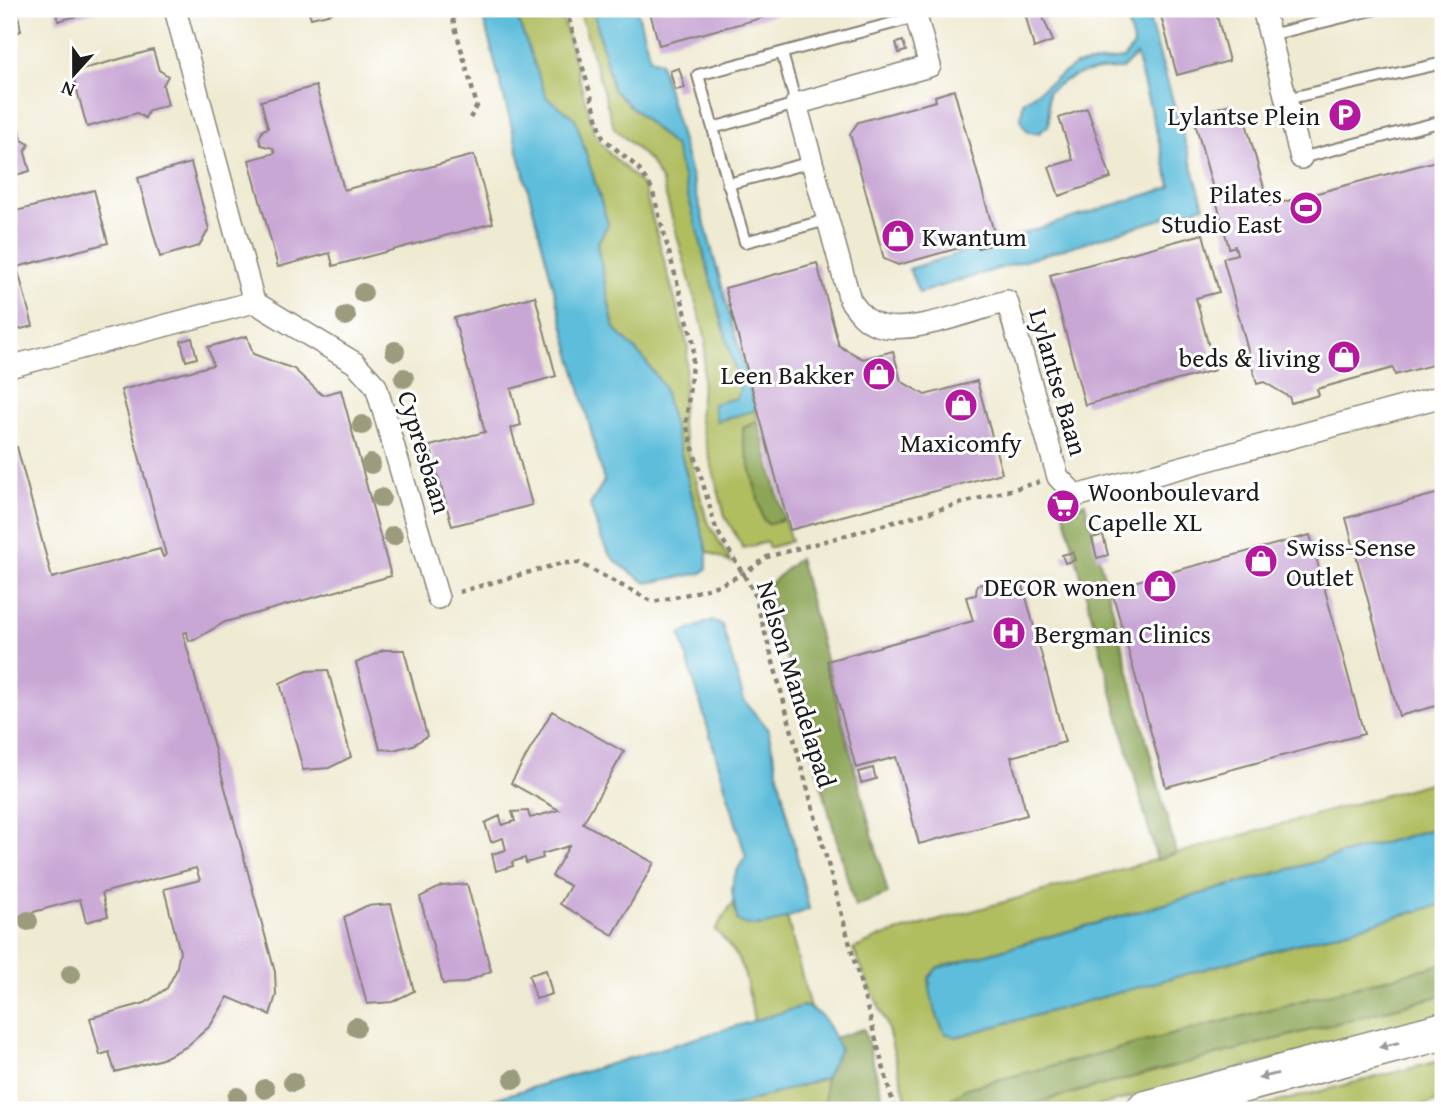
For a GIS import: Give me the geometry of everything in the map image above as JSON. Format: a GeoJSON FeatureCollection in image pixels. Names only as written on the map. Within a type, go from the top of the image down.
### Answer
{"type":"FeatureCollection","features":[{"type":"Feature","properties":{"kind":"highway"},"geometry":{"type":"LineString","coordinates":[[1145,1110],[1443,1031]]}},
{"type":"Feature","properties":{"kind":"street"},"geometry":{"type":"LineString","coordinates":[[9,367],[254,302],[175,9]]}},
{"type":"Feature","properties":{"kind":"street"},"geometry":{"type":"LineString","coordinates":[[1263,9],[1301,158]]}},
{"type":"Feature","properties":{"kind":"street"},"geometry":{"type":"LineString","coordinates":[[796,104],[930,66],[915,13]]}},
{"type":"Feature","properties":{"kind":"street","name":"Lylantse Baan"},"geometry":{"type":"LineString","coordinates":[[796,104],[850,300],[861,316],[878,325],[900,329],[1007,302],[1058,477],[1076,496],[1443,396]]}},
{"type":"Feature","properties":{"kind":"street","name":"Cypresbaan"},"geometry":{"type":"LineString","coordinates":[[254,302],[355,363],[376,386],[438,598]]}},
{"type":"Feature","properties":{"kind":"lane"},"geometry":{"type":"LineString","coordinates":[[1270,35],[1376,9]]}},
{"type":"Feature","properties":{"kind":"lane"},"geometry":{"type":"LineString","coordinates":[[827,220],[745,242],[698,75],[915,13]]}},
{"type":"Feature","properties":{"kind":"lane"},"geometry":{"type":"LineString","coordinates":[[713,128],[796,104],[782,53]]}},
{"type":"Feature","properties":{"kind":"lane"},"geometry":{"type":"LineString","coordinates":[[1286,99],[1443,63]]}},
{"type":"Feature","properties":{"kind":"lane"},"geometry":{"type":"LineString","coordinates":[[1301,158],[1443,121]]}},
{"type":"Feature","properties":{"kind":"lane"},"geometry":{"type":"LineString","coordinates":[[728,184],[812,162]]}},
{"type":"Feature","properties":{"kind":"path"},"geometry":{"type":"LineString","coordinates":[[450,9],[477,106],[470,118]]}},
{"type":"Feature","properties":{"kind":"path","name":"Nelson Mandelapad"},"geometry":{"type":"LineString","coordinates":[[566,9],[603,138],[638,168],[652,189],[694,345],[686,424],[716,529],[754,592],[895,1110]]}},
{"type":"Feature","properties":{"kind":"path"},"geometry":{"type":"LineString","coordinates":[[438,598],[562,563],[579,563],[653,602],[720,587],[745,575],[766,557],[1058,477]]}},
{"type":"Feature","properties":{"kind":"green space"},"geometry":{"type":"Polygon","coordinates":[[[514,9],[560,9],[594,132],[604,148],[644,188],[688,347],[681,423],[706,518],[731,563],[707,551],[663,386],[643,358],[614,329],[597,244],[608,224],[575,119],[547,99],[514,9]]]}},
{"type":"Feature","properties":{"kind":"green space"},"geometry":{"type":"Polygon","coordinates":[[[579,9],[593,9],[613,90],[675,147],[740,389],[737,398],[717,421],[756,410],[758,421],[743,428],[763,519],[768,524],[784,519],[791,541],[769,548],[767,542],[743,548],[725,516],[699,418],[706,339],[662,182],[649,160],[614,128],[579,9]]]}},
{"type":"Feature","properties":{"kind":"green space"},"geometry":{"type":"Polygon","coordinates":[[[758,421],[784,519],[768,524],[763,519],[743,439],[743,428],[758,421]]]}},
{"type":"Feature","properties":{"kind":"green space"},"geometry":{"type":"Polygon","coordinates":[[[1085,503],[1176,853],[1157,860],[1063,509],[1085,503]]]}},
{"type":"Feature","properties":{"kind":"green space"},"geometry":{"type":"Polygon","coordinates":[[[799,558],[888,894],[855,907],[767,586],[799,558]]]}},
{"type":"Feature","properties":{"kind":"green space"},"geometry":{"type":"Polygon","coordinates":[[[1443,779],[1443,826],[937,968],[929,978],[956,1037],[1443,904],[1443,964],[967,1088],[936,1110],[909,1110],[886,1022],[853,949],[883,936],[1443,779]]]}},
{"type":"Feature","properties":{"kind":"green space"},"geometry":{"type":"Polygon","coordinates":[[[733,902],[738,921],[764,925],[787,917],[810,1008],[803,1006],[754,1021],[744,972],[733,951],[715,930],[733,902]]]}},
{"type":"Feature","properties":{"kind":"green space"},"geometry":{"type":"Polygon","coordinates":[[[1443,964],[1443,995],[1009,1110],[936,1110],[967,1088],[1443,964]]]}},
{"type":"Feature","properties":{"kind":"green space"},"geometry":{"type":"Polygon","coordinates":[[[1443,995],[1443,1015],[1083,1110],[1009,1110],[1443,995]]]}},
{"type":"Feature","properties":{"kind":"green space"},"geometry":{"type":"Polygon","coordinates":[[[864,1029],[886,1110],[825,1110],[825,1078],[840,1049],[833,1038],[864,1029]]]}},
{"type":"Feature","properties":{"kind":"green space"},"geometry":{"type":"Polygon","coordinates":[[[1443,1060],[1443,1099],[1411,1110],[1246,1110],[1443,1060]]]}},
{"type":"Feature","properties":{"kind":"green space"},"geometry":{"type":"Polygon","coordinates":[[[825,1078],[825,1110],[722,1110],[825,1078]]]}},
{"type":"Feature","properties":{"kind":"water"},"geometry":{"type":"Polygon","coordinates":[[[481,9],[514,9],[547,98],[575,118],[608,224],[597,244],[614,328],[643,358],[663,386],[707,551],[707,568],[702,573],[647,583],[614,559],[599,534],[590,505],[604,481],[481,9]]]}},
{"type":"Feature","properties":{"kind":"water"},"geometry":{"type":"Polygon","coordinates":[[[593,9],[637,9],[650,59],[660,62],[756,410],[717,421],[713,404],[737,398],[740,389],[675,147],[613,90],[593,9]]]}},
{"type":"Feature","properties":{"kind":"water"},"geometry":{"type":"Polygon","coordinates":[[[1124,9],[1146,9],[1204,206],[919,293],[909,269],[1171,187],[1136,55],[1122,69],[1082,73],[1065,80],[1048,92],[1049,125],[1039,133],[1028,132],[1021,122],[1023,102],[1075,65],[1123,59],[1134,46],[1124,9]]]}},
{"type":"Feature","properties":{"kind":"water"},"geometry":{"type":"Polygon","coordinates":[[[712,620],[722,625],[744,700],[768,730],[809,909],[765,925],[747,925],[738,921],[733,880],[746,857],[680,634],[712,620]]]}},
{"type":"Feature","properties":{"kind":"water"},"geometry":{"type":"Polygon","coordinates":[[[1443,826],[1443,904],[956,1037],[945,1033],[936,1013],[929,978],[937,968],[1443,826]]]}},
{"type":"Feature","properties":{"kind":"water"},"geometry":{"type":"Polygon","coordinates":[[[803,1006],[822,1017],[840,1049],[825,1078],[722,1110],[457,1110],[803,1006]]]}},
{"type":"Feature","properties":{"kind":"building"},"geometry":{"type":"Polygon","coordinates":[[[9,9],[17,9],[21,31],[9,35],[9,9]]]}},
{"type":"Feature","properties":{"kind":"building"},"geometry":{"type":"Polygon","coordinates":[[[55,9],[101,9],[101,10],[58,21],[55,9]]]}},
{"type":"Feature","properties":{"kind":"building"},"geometry":{"type":"Polygon","coordinates":[[[308,9],[331,9],[332,13],[311,18],[308,9]]]}},
{"type":"Feature","properties":{"kind":"building"},"geometry":{"type":"Polygon","coordinates":[[[649,9],[792,9],[792,10],[659,45],[649,9]]]}},
{"type":"Feature","properties":{"kind":"building"},"geometry":{"type":"Polygon","coordinates":[[[1041,9],[1049,9],[1051,16],[1043,17],[1053,41],[1034,48],[1026,17],[1042,14],[1041,9]]]}},
{"type":"Feature","properties":{"kind":"building"},"geometry":{"type":"Polygon","coordinates":[[[1159,9],[1215,9],[1229,61],[1177,75],[1159,9]]]}},
{"type":"Feature","properties":{"kind":"building"},"geometry":{"type":"Polygon","coordinates":[[[903,41],[906,51],[899,53],[896,43],[903,41]]]}},
{"type":"Feature","properties":{"kind":"building"},"geometry":{"type":"Polygon","coordinates":[[[153,50],[159,70],[168,76],[163,85],[168,105],[149,110],[145,118],[137,113],[87,127],[72,72],[153,50]]]}},
{"type":"Feature","properties":{"kind":"building"},"geometry":{"type":"Polygon","coordinates":[[[679,68],[685,88],[675,90],[670,71],[679,68]]]}},
{"type":"Feature","properties":{"kind":"building"},"geometry":{"type":"Polygon","coordinates":[[[316,86],[344,190],[474,155],[493,223],[333,266],[330,253],[278,267],[249,160],[275,153],[273,148],[261,145],[259,138],[263,130],[268,128],[261,101],[316,86]]]}},
{"type":"Feature","properties":{"kind":"building"},"geometry":{"type":"Polygon","coordinates":[[[954,90],[997,243],[978,248],[977,243],[898,265],[884,259],[850,134],[858,122],[936,101],[935,96],[954,90]]]}},
{"type":"Feature","properties":{"kind":"building"},"geometry":{"type":"Polygon","coordinates":[[[9,96],[22,140],[29,144],[25,152],[30,171],[9,177],[9,96]]]}},
{"type":"Feature","properties":{"kind":"building"},"geometry":{"type":"Polygon","coordinates":[[[1234,103],[1237,113],[1243,112],[1269,206],[1443,159],[1443,362],[1395,375],[1393,368],[1317,389],[1319,395],[1291,403],[1289,397],[1264,382],[1257,384],[1223,258],[1237,254],[1235,246],[1229,248],[1193,115],[1234,103]]]}},
{"type":"Feature","properties":{"kind":"building"},"geometry":{"type":"Polygon","coordinates":[[[1087,108],[1111,178],[1059,196],[1049,167],[1073,160],[1059,118],[1087,108]]]}},
{"type":"Feature","properties":{"kind":"building"},"geometry":{"type":"Polygon","coordinates":[[[191,163],[209,229],[199,246],[160,257],[138,178],[191,163]]]}},
{"type":"Feature","properties":{"kind":"building"},"geometry":{"type":"Polygon","coordinates":[[[94,190],[108,243],[17,267],[33,326],[9,332],[9,213],[94,190]]]}},
{"type":"Feature","properties":{"kind":"building"},"geometry":{"type":"Polygon","coordinates":[[[1203,234],[1219,292],[1196,298],[1215,370],[1085,405],[1050,275],[1203,234]]]}},
{"type":"Feature","properties":{"kind":"building"},"geometry":{"type":"Polygon","coordinates":[[[817,263],[839,346],[863,359],[893,351],[901,381],[925,395],[977,381],[1002,473],[790,530],[725,288],[817,263]]]}},
{"type":"Feature","properties":{"kind":"building"},"geometry":{"type":"Polygon","coordinates":[[[535,296],[556,376],[511,389],[521,425],[511,428],[532,505],[452,526],[430,446],[485,432],[454,318],[535,296]]]}},
{"type":"Feature","properties":{"kind":"building"},"geometry":{"type":"Polygon","coordinates":[[[247,336],[253,354],[294,369],[322,395],[341,390],[391,576],[225,622],[194,640],[189,641],[187,632],[183,633],[275,972],[276,995],[270,1015],[228,997],[210,1026],[186,1047],[162,1059],[115,1072],[109,1052],[100,1055],[90,1018],[145,1003],[167,988],[176,971],[180,952],[164,889],[200,880],[196,868],[102,893],[108,916],[86,922],[80,899],[9,919],[9,449],[17,447],[52,578],[160,549],[163,557],[166,555],[121,390],[213,365],[208,347],[247,336]]]}},
{"type":"Feature","properties":{"kind":"building"},"geometry":{"type":"Polygon","coordinates":[[[192,338],[197,358],[186,361],[181,341],[192,338]]]}},
{"type":"Feature","properties":{"kind":"building"},"geometry":{"type":"Polygon","coordinates":[[[1443,492],[1443,704],[1399,716],[1346,518],[1443,492]]]}},
{"type":"Feature","properties":{"kind":"building"},"geometry":{"type":"Polygon","coordinates":[[[1103,535],[1108,555],[1097,558],[1092,538],[1103,535]]]}},
{"type":"Feature","properties":{"kind":"building"},"geometry":{"type":"Polygon","coordinates":[[[1310,535],[1364,734],[1166,787],[1111,588],[1310,535]]]}},
{"type":"Feature","properties":{"kind":"building"},"geometry":{"type":"Polygon","coordinates":[[[1073,552],[1075,560],[1065,563],[1062,555],[1073,552]]]}},
{"type":"Feature","properties":{"kind":"building"},"geometry":{"type":"Polygon","coordinates":[[[1022,582],[1065,742],[1011,757],[1027,815],[919,844],[896,757],[856,768],[827,661],[973,621],[966,597],[976,595],[977,585],[982,584],[986,592],[1022,582]]]}},
{"type":"Feature","properties":{"kind":"building"},"geometry":{"type":"Polygon","coordinates":[[[383,650],[404,650],[427,736],[413,745],[393,750],[380,749],[356,663],[383,650]]]}},
{"type":"Feature","properties":{"kind":"building"},"geometry":{"type":"Polygon","coordinates":[[[328,670],[351,757],[329,768],[303,770],[280,683],[307,671],[328,670]]]}},
{"type":"Feature","properties":{"kind":"building"},"geometry":{"type":"Polygon","coordinates":[[[552,711],[624,752],[583,823],[654,863],[613,935],[560,904],[570,886],[552,876],[569,846],[542,854],[543,858],[526,863],[525,858],[512,862],[513,866],[496,871],[492,854],[506,850],[503,838],[491,842],[485,823],[500,816],[502,825],[515,821],[512,812],[528,811],[530,818],[559,810],[511,783],[552,711]]]}},
{"type":"Feature","properties":{"kind":"building"},"geometry":{"type":"Polygon","coordinates":[[[873,768],[876,779],[861,783],[858,772],[873,768]]]}},
{"type":"Feature","properties":{"kind":"building"},"geometry":{"type":"Polygon","coordinates":[[[467,884],[491,971],[464,983],[443,984],[420,897],[442,886],[467,884]]]}},
{"type":"Feature","properties":{"kind":"building"},"geometry":{"type":"Polygon","coordinates":[[[391,904],[414,991],[392,1002],[367,1004],[344,917],[366,906],[391,904]]]}},
{"type":"Feature","properties":{"kind":"building"},"geometry":{"type":"Polygon","coordinates":[[[546,970],[552,994],[536,999],[529,975],[546,970]]]}},
{"type":"Feature","properties":{"kind":"place","name":"Lylantse Plein"},"geometry":{"type":"Point","coordinates":[1345,115]}},
{"type":"Feature","properties":{"kind":"place","name":"Pilates Studio East"},"geometry":{"type":"Point","coordinates":[1306,208]}},
{"type":"Feature","properties":{"kind":"place","name":"Kwantum"},"geometry":{"type":"Point","coordinates":[898,236]}},
{"type":"Feature","properties":{"kind":"place","name":"beds & living"},"geometry":{"type":"Point","coordinates":[1344,357]}},
{"type":"Feature","properties":{"kind":"place","name":"Leen Bakker"},"geometry":{"type":"Point","coordinates":[879,374]}},
{"type":"Feature","properties":{"kind":"place","name":"Maxicomfy"},"geometry":{"type":"Point","coordinates":[961,405]}},
{"type":"Feature","properties":{"kind":"place","name":"Woonboulevard Capelle XL"},"geometry":{"type":"Point","coordinates":[1063,506]}},
{"type":"Feature","properties":{"kind":"place","name":"Swiss-Sense Outlet"},"geometry":{"type":"Point","coordinates":[1261,561]}},
{"type":"Feature","properties":{"kind":"place","name":"DECOR wonen"},"geometry":{"type":"Point","coordinates":[1160,586]}},
{"type":"Feature","properties":{"kind":"place","name":"Bergman Clinics"},"geometry":{"type":"Point","coordinates":[1009,633]}}]}
